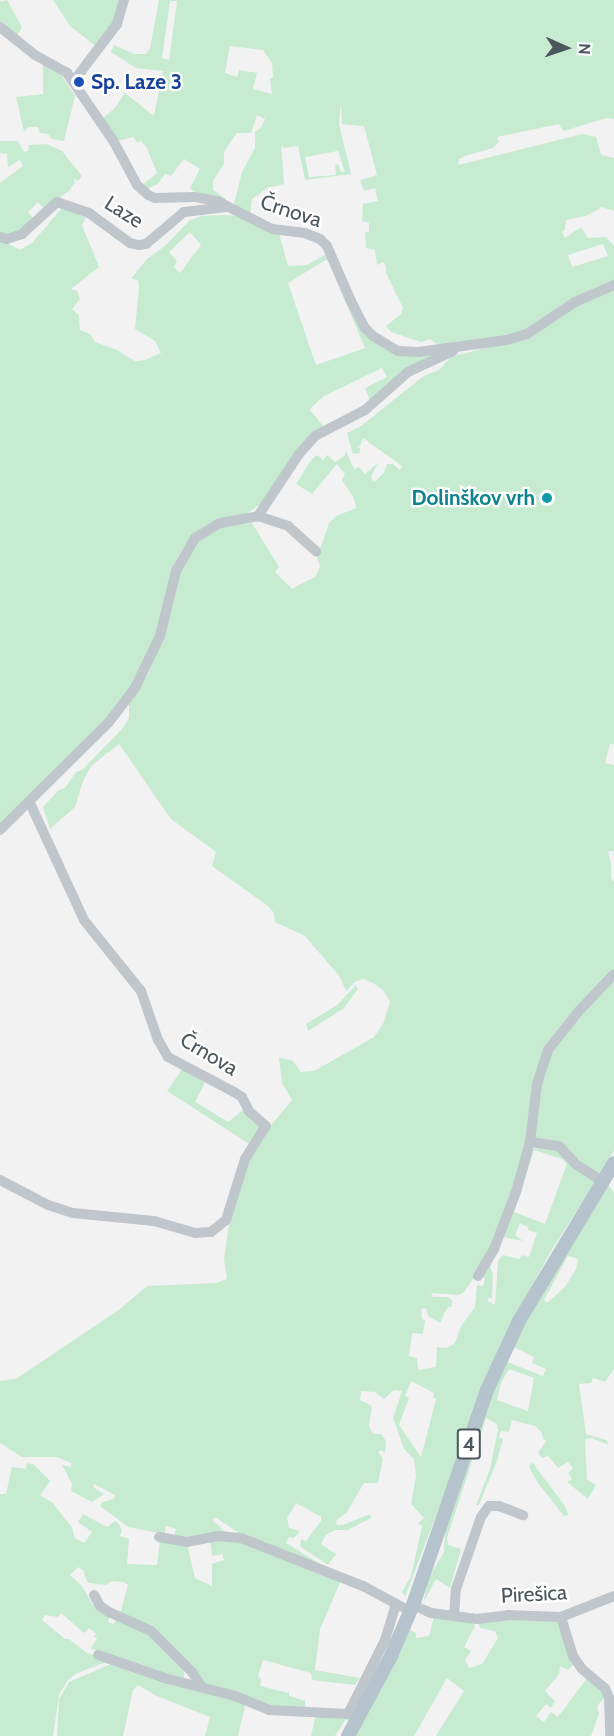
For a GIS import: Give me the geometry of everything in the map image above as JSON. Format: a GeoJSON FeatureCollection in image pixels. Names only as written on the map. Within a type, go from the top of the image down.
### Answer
{"type":"FeatureCollection","features":[{"type":"Feature","properties":{"kind":"main road","name":"4"},"geometry":{"type":"LineString","coordinates":[[348,1736],[391,1656],[411,1608],[492,1380],[519,1321],[614,1164]]}},
{"type":"Feature","properties":{"kind":"street"},"geometry":{"type":"LineString","coordinates":[[72,82],[117,24],[124,0]]}},
{"type":"Feature","properties":{"kind":"street","name":"Črnova"},"geometry":{"type":"LineString","coordinates":[[0,27],[35,55],[67,73],[114,142],[137,185],[148,195],[166,199],[195,197],[217,201],[272,229],[305,233],[320,239],[327,246],[362,322],[373,336],[398,351],[418,352],[507,340],[526,334],[575,302],[614,285]]}},
{"type":"Feature","properties":{"kind":"street","name":"Laze"},"geometry":{"type":"LineString","coordinates":[[0,237],[7,239],[22,234],[57,202],[89,213],[130,243],[139,244],[146,244],[184,212],[230,207]]}},
{"type":"Feature","properties":{"kind":"street"},"geometry":{"type":"LineString","coordinates":[[258,516],[299,454],[315,436],[330,426],[365,410],[408,372],[457,348]]}},
{"type":"Feature","properties":{"kind":"street"},"geometry":{"type":"LineString","coordinates":[[0,830],[30,803],[109,722],[135,688],[159,636],[176,571],[195,538],[220,523],[258,516],[288,526],[316,551]]}},
{"type":"Feature","properties":{"kind":"street","name":"Črnova"},"geometry":{"type":"LineString","coordinates":[[0,1180],[48,1205],[73,1213],[154,1221],[195,1233],[211,1232],[226,1220],[245,1160],[266,1126],[249,1111],[242,1097],[168,1057],[158,1040],[141,991],[84,920],[30,803]]}},
{"type":"Feature","properties":{"kind":"street"},"geometry":{"type":"LineString","coordinates":[[478,1276],[494,1249],[516,1192],[530,1142],[537,1084],[548,1050],[578,1011],[614,974]]}},
{"type":"Feature","properties":{"kind":"street"},"geometry":{"type":"LineString","coordinates":[[530,1142],[559,1146],[577,1165],[603,1182]]}},
{"type":"Feature","properties":{"kind":"street"},"geometry":{"type":"LineString","coordinates":[[454,1616],[456,1589],[481,1517],[489,1506],[499,1506],[523,1515]]}},
{"type":"Feature","properties":{"kind":"street","name":"Pirešica"},"geometry":{"type":"LineString","coordinates":[[159,1537],[187,1542],[218,1536],[241,1538],[363,1586],[396,1604],[431,1613],[477,1619],[508,1615],[561,1617],[614,1596]]}},
{"type":"Feature","properties":{"kind":"street"},"geometry":{"type":"LineString","coordinates":[[94,1595],[100,1606],[109,1612],[151,1631],[192,1672],[202,1687]]}},
{"type":"Feature","properties":{"kind":"street"},"geometry":{"type":"LineString","coordinates":[[98,1655],[269,1710],[348,1714],[385,1640],[396,1604]]}},
{"type":"Feature","properties":{"kind":"street"},"geometry":{"type":"LineString","coordinates":[[561,1617],[573,1656],[582,1669],[602,1683],[609,1698],[610,1736]]}},
{"type":"Feature","properties":{"kind":"green space"},"geometry":{"type":"Polygon","coordinates":[[[0,0],[1,2],[7,0],[22,27],[17,36],[0,25],[0,0]]]}},
{"type":"Feature","properties":{"kind":"green space"},"geometry":{"type":"Polygon","coordinates":[[[53,0],[123,0],[114,23],[97,47],[70,26],[53,0]]]}},
{"type":"Feature","properties":{"kind":"green space"},"geometry":{"type":"Polygon","coordinates":[[[159,0],[614,0],[614,119],[607,118],[563,131],[559,124],[497,137],[499,142],[493,148],[465,156],[459,159],[458,165],[582,134],[596,137],[601,155],[614,158],[614,211],[602,207],[586,216],[566,220],[565,229],[562,232],[565,238],[581,227],[588,238],[606,237],[614,246],[614,282],[526,330],[481,342],[437,344],[430,339],[421,342],[391,332],[386,326],[401,314],[403,308],[386,273],[386,266],[383,262],[377,265],[375,250],[366,248],[365,232],[369,232],[369,223],[362,221],[363,204],[378,201],[375,188],[364,191],[360,180],[377,175],[364,126],[342,124],[341,103],[339,124],[351,174],[305,180],[298,146],[283,148],[281,143],[284,184],[267,188],[252,199],[250,215],[234,204],[242,172],[255,148],[255,132],[261,128],[265,119],[257,115],[251,133],[237,133],[229,144],[224,152],[224,164],[213,181],[213,190],[226,199],[225,201],[190,188],[200,169],[184,159],[171,176],[165,174],[158,184],[147,189],[142,185],[157,173],[147,148],[141,141],[137,143],[134,137],[116,141],[103,118],[115,108],[125,93],[154,116],[163,71],[136,68],[111,52],[114,45],[134,54],[146,54],[150,48],[159,0]],[[170,1],[162,58],[169,60],[177,1],[170,1]],[[230,46],[225,73],[237,77],[239,70],[257,73],[253,89],[272,94],[270,79],[273,77],[272,63],[263,50],[230,46]],[[338,151],[305,157],[309,177],[336,175],[335,165],[338,164],[341,172],[345,172],[338,151]],[[603,244],[568,255],[572,267],[608,256],[603,244]]]}},
{"type":"Feature","properties":{"kind":"green space"},"geometry":{"type":"Polygon","coordinates":[[[43,64],[60,73],[75,96],[64,141],[52,139],[48,134],[40,133],[38,127],[29,127],[24,132],[16,97],[43,94],[43,64]]]}},
{"type":"Feature","properties":{"kind":"green space"},"geometry":{"type":"Polygon","coordinates":[[[0,141],[18,141],[24,152],[28,151],[29,145],[47,144],[62,151],[82,176],[78,181],[73,178],[75,182],[69,191],[44,209],[38,202],[28,212],[34,219],[12,236],[0,233],[0,183],[23,166],[20,160],[8,167],[7,154],[0,153],[0,141]]]}},
{"type":"Feature","properties":{"kind":"green space"},"geometry":{"type":"Polygon","coordinates":[[[62,208],[86,218],[82,225],[99,267],[71,289],[77,291],[80,299],[72,309],[79,315],[80,330],[90,334],[95,342],[117,350],[135,361],[145,360],[161,353],[155,341],[135,329],[139,287],[138,280],[132,279],[133,276],[147,259],[166,245],[189,221],[201,216],[225,215],[241,216],[279,233],[288,266],[307,265],[328,253],[377,344],[442,352],[371,403],[365,388],[387,377],[382,368],[324,396],[313,406],[310,410],[324,427],[268,499],[246,514],[193,536],[179,555],[169,580],[160,627],[134,685],[107,718],[0,826],[0,239],[20,250],[32,243],[62,208]],[[190,232],[169,252],[177,261],[174,267],[180,273],[201,245],[190,232]],[[327,259],[288,283],[316,365],[365,348],[327,259]]]}},
{"type":"Feature","properties":{"kind":"green space"},"geometry":{"type":"Polygon","coordinates":[[[614,287],[614,744],[610,744],[605,763],[614,765],[614,851],[608,851],[611,878],[614,881],[614,969],[554,1035],[520,1173],[482,1266],[464,1292],[459,1295],[431,1293],[433,1297],[447,1297],[452,1300],[452,1306],[447,1308],[440,1323],[428,1316],[426,1308],[421,1309],[422,1319],[425,1320],[423,1334],[412,1333],[409,1356],[417,1358],[418,1370],[436,1367],[437,1347],[447,1348],[455,1343],[461,1326],[475,1307],[477,1285],[483,1286],[485,1278],[480,1277],[489,1262],[493,1275],[492,1298],[488,1298],[488,1301],[495,1305],[498,1261],[503,1255],[519,1259],[522,1255],[529,1257],[537,1233],[528,1230],[529,1228],[520,1223],[515,1235],[523,1241],[503,1237],[531,1149],[553,1147],[594,1182],[551,1251],[503,1339],[405,1597],[402,1592],[411,1576],[422,1526],[418,1523],[424,1518],[411,1504],[416,1476],[414,1459],[404,1449],[393,1418],[402,1391],[394,1390],[384,1399],[375,1392],[361,1391],[360,1400],[372,1406],[369,1426],[373,1434],[381,1434],[386,1441],[385,1453],[381,1450],[378,1452],[383,1459],[378,1483],[364,1483],[346,1513],[336,1521],[337,1525],[346,1524],[370,1514],[371,1518],[348,1530],[335,1530],[326,1535],[321,1544],[336,1554],[328,1565],[300,1546],[301,1539],[306,1541],[321,1521],[321,1517],[296,1503],[287,1518],[289,1528],[300,1531],[294,1538],[289,1537],[286,1543],[322,1565],[243,1536],[215,1517],[212,1520],[227,1533],[191,1540],[174,1538],[176,1529],[166,1526],[164,1534],[128,1527],[100,1506],[102,1502],[114,1499],[115,1495],[94,1484],[93,1487],[104,1494],[92,1502],[71,1491],[72,1484],[62,1465],[71,1467],[71,1463],[57,1457],[22,1457],[0,1443],[0,1381],[16,1379],[120,1309],[147,1286],[216,1283],[227,1279],[224,1259],[228,1230],[251,1145],[167,1091],[183,1068],[205,1083],[195,1102],[228,1122],[243,1110],[267,1130],[292,1100],[282,1083],[279,1058],[292,1060],[301,1072],[314,1071],[374,1037],[383,1024],[390,1002],[383,990],[363,979],[355,982],[346,991],[340,977],[305,936],[275,922],[274,913],[268,906],[212,866],[216,852],[171,819],[119,744],[91,766],[83,781],[75,807],[50,829],[43,807],[59,790],[65,788],[76,772],[82,770],[121,730],[129,718],[129,702],[149,672],[160,644],[175,584],[195,542],[215,528],[252,523],[279,567],[275,572],[292,589],[316,576],[320,566],[317,558],[329,523],[336,516],[356,508],[354,498],[342,480],[345,474],[337,464],[312,494],[296,484],[311,460],[317,455],[323,460],[327,455],[335,462],[344,456],[346,451],[354,469],[359,467],[365,474],[378,463],[371,477],[374,482],[384,473],[387,464],[393,464],[400,470],[402,466],[363,438],[360,446],[357,446],[360,448],[360,453],[353,454],[347,433],[361,426],[425,375],[439,370],[451,357],[488,347],[614,287]],[[534,1150],[514,1212],[545,1224],[567,1164],[562,1159],[534,1150]],[[411,1381],[405,1396],[409,1398],[399,1425],[421,1457],[436,1399],[433,1397],[434,1393],[411,1381]]]}},
{"type":"Feature","properties":{"kind":"green space"},"geometry":{"type":"Polygon","coordinates":[[[614,979],[614,1151],[598,1175],[557,1142],[538,1139],[534,1136],[541,1082],[552,1048],[614,979]]]}},
{"type":"Feature","properties":{"kind":"green space"},"geometry":{"type":"Polygon","coordinates":[[[356,985],[358,989],[344,1008],[308,1031],[306,1024],[337,1005],[356,985]]]}},
{"type":"Feature","properties":{"kind":"green space"},"geometry":{"type":"Polygon","coordinates":[[[608,1184],[614,1193],[614,1369],[605,1382],[593,1378],[591,1383],[579,1384],[586,1434],[606,1440],[609,1445],[592,1438],[585,1439],[587,1480],[596,1485],[588,1499],[567,1482],[572,1479],[568,1473],[573,1468],[568,1462],[558,1468],[548,1456],[542,1458],[538,1453],[546,1441],[542,1433],[535,1426],[512,1420],[509,1432],[501,1431],[499,1437],[503,1439],[497,1461],[479,1505],[476,1505],[490,1469],[498,1430],[497,1424],[486,1418],[447,1538],[448,1545],[461,1549],[450,1588],[436,1579],[423,1603],[429,1577],[444,1552],[446,1523],[505,1361],[543,1376],[546,1369],[532,1363],[534,1357],[512,1346],[528,1312],[608,1184]],[[568,1256],[544,1300],[547,1303],[565,1287],[576,1269],[578,1259],[568,1256]],[[509,1369],[501,1383],[497,1400],[528,1411],[534,1378],[509,1369]]]}},
{"type":"Feature","properties":{"kind":"green space"},"geometry":{"type":"Polygon","coordinates":[[[532,1462],[565,1506],[568,1515],[564,1516],[538,1483],[529,1467],[532,1462]]]}},
{"type":"Feature","properties":{"kind":"green space"},"geometry":{"type":"Polygon","coordinates":[[[27,1463],[33,1464],[50,1481],[40,1495],[53,1503],[72,1528],[75,1538],[84,1543],[92,1532],[78,1522],[83,1514],[107,1527],[115,1521],[119,1524],[122,1530],[120,1536],[129,1539],[127,1564],[157,1565],[160,1540],[187,1544],[195,1578],[212,1586],[212,1564],[224,1560],[222,1554],[212,1556],[210,1539],[232,1538],[342,1578],[320,1629],[315,1670],[360,1678],[355,1685],[312,1680],[311,1673],[263,1660],[258,1676],[261,1679],[260,1686],[289,1693],[289,1696],[305,1701],[305,1708],[269,1708],[204,1685],[147,1627],[120,1614],[128,1585],[111,1581],[106,1585],[88,1583],[85,1572],[78,1567],[70,1575],[82,1586],[92,1604],[110,1615],[108,1622],[113,1624],[119,1617],[133,1621],[149,1632],[184,1667],[184,1679],[175,1680],[97,1651],[91,1648],[97,1639],[94,1636],[96,1634],[89,1628],[84,1633],[61,1613],[58,1617],[45,1615],[42,1620],[65,1639],[69,1639],[87,1653],[107,1658],[109,1661],[75,1674],[68,1680],[59,1695],[53,1736],[0,1736],[0,1494],[6,1494],[12,1467],[26,1469],[27,1463]]]}},
{"type":"Feature","properties":{"kind":"green space"},"geometry":{"type":"Polygon","coordinates":[[[434,1616],[472,1622],[475,1626],[464,1647],[471,1651],[465,1660],[469,1668],[482,1664],[498,1638],[495,1631],[480,1628],[478,1622],[493,1618],[558,1621],[573,1665],[568,1670],[560,1666],[559,1674],[545,1691],[555,1701],[551,1708],[546,1704],[536,1716],[544,1722],[551,1712],[558,1717],[588,1677],[606,1696],[597,1706],[599,1714],[591,1736],[436,1736],[464,1691],[447,1678],[414,1736],[354,1736],[408,1629],[416,1633],[416,1638],[429,1636],[434,1616]]]}},
{"type":"Feature","properties":{"kind":"green space"},"geometry":{"type":"Polygon","coordinates":[[[111,1664],[246,1702],[238,1736],[205,1736],[210,1717],[157,1696],[138,1685],[133,1690],[123,1736],[57,1736],[59,1699],[69,1682],[111,1664]]]}},
{"type":"Feature","properties":{"kind":"green space"},"geometry":{"type":"Polygon","coordinates":[[[349,1705],[350,1722],[346,1719],[335,1736],[311,1736],[316,1714],[338,1717],[349,1705]]]}},
{"type":"Feature","properties":{"kind":"place","name":"Sp. Laze 3"},"geometry":{"type":"Point","coordinates":[79,82]}},
{"type":"Feature","properties":{"kind":"place","name":"Dolinškov vrh"},"geometry":{"type":"Point","coordinates":[547,498]}}]}
